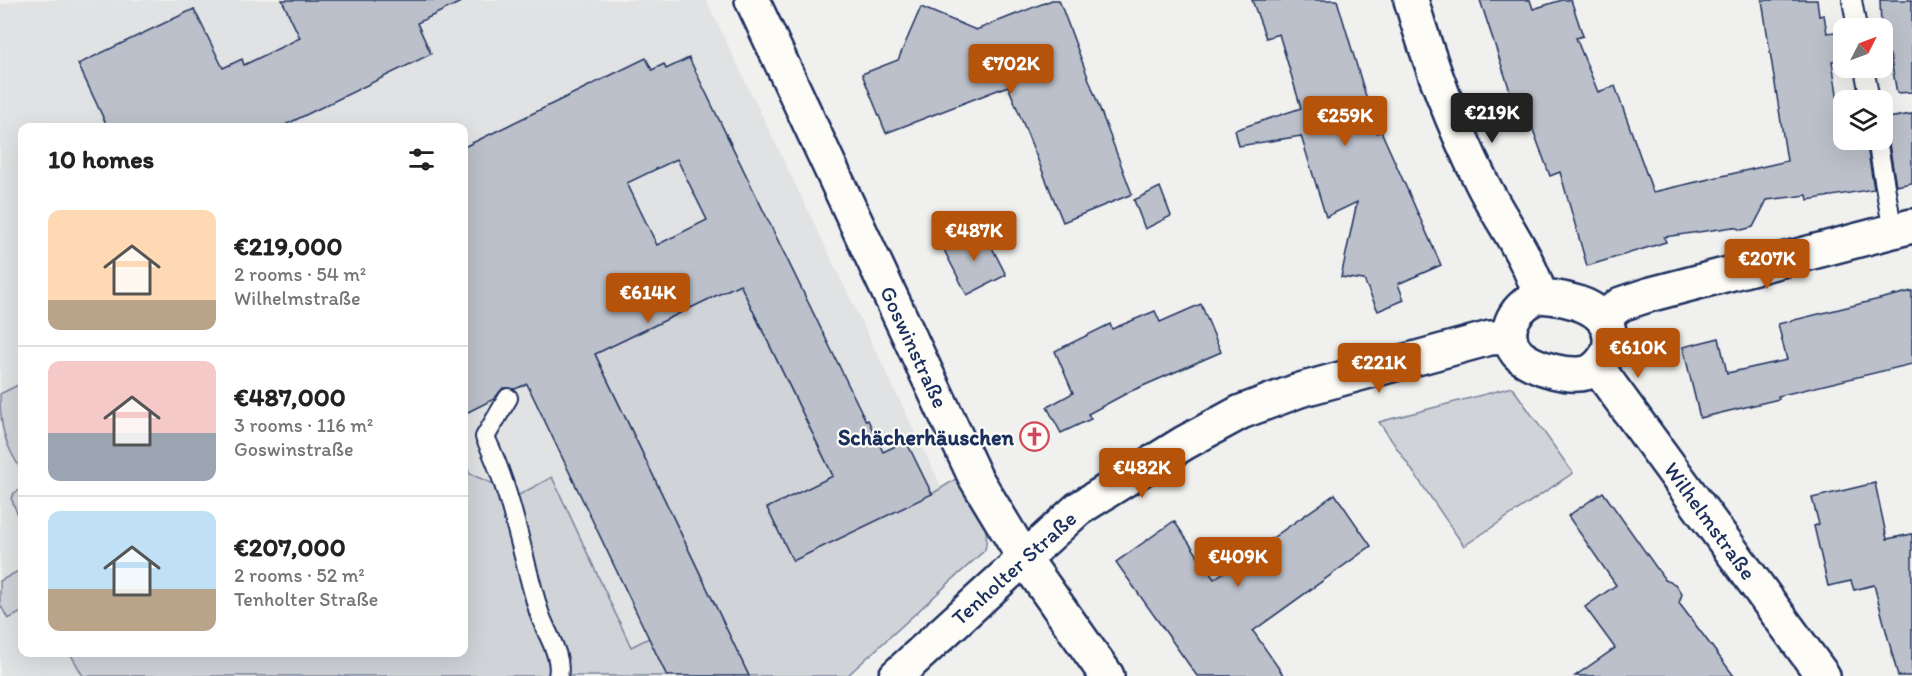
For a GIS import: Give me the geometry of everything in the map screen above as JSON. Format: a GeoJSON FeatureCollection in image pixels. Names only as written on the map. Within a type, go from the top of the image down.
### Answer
{"type":"FeatureCollection","features":[{"type":"Feature","properties":{"kind":"street","name":"Goswinstraße"},"geometry":{"type":"LineString","coordinates":[[752,0],[975,477],[1024,558],[1107,676]]}},
{"type":"Feature","properties":{"kind":"street"},"geometry":{"type":"LineString","coordinates":[[1411,0],[1459,134],[1483,184],[1523,255],[1540,296]]}},
{"type":"Feature","properties":{"kind":"street"},"geometry":{"type":"LineString","coordinates":[[1603,318],[1621,304],[1648,295],[1902,229]]}},
{"type":"Feature","properties":{"kind":"street"},"geometry":{"type":"LineString","coordinates":[[1540,296],[1558,297],[1593,310],[1603,318],[1610,330],[1611,344],[1606,356],[1597,367],[1588,373],[1574,376],[1529,363],[1517,352],[1510,337],[1511,323],[1518,308],[1540,296]]}},
{"type":"Feature","properties":{"kind":"street","name":"Tenholter Straße"},"geometry":{"type":"LineString","coordinates":[[896,676],[1078,509],[1184,443],[1241,412],[1300,390],[1410,358],[1490,338],[1510,337]]}},
{"type":"Feature","properties":{"kind":"street","name":"Wilhelmstraße"},"geometry":{"type":"LineString","coordinates":[[1597,367],[1823,676]]}},
{"type":"Feature","properties":{"kind":"lane"},"geometry":{"type":"LineString","coordinates":[[1852,0],[1855,18]]}},
{"type":"Feature","properties":{"kind":"lane"},"geometry":{"type":"LineString","coordinates":[[1880,150],[1902,229]]}},
{"type":"Feature","properties":{"kind":"lane"},"geometry":{"type":"LineString","coordinates":[[508,398],[485,437],[502,472],[539,614],[561,665],[558,676]]}},
{"type":"Feature","properties":{"kind":"shaded area"},"geometry":{"type":"Polygon","coordinates":[[[19,0],[706,0],[970,546],[845,676],[0,676],[0,5],[19,0]]]}},
{"type":"Feature","properties":{"kind":"shaded area"},"geometry":{"type":"Polygon","coordinates":[[[740,284],[833,476],[768,508],[932,494],[959,477],[984,520],[987,539],[985,550],[847,676],[749,676],[595,354],[740,284]]]}},
{"type":"Feature","properties":{"kind":"shaded area"},"geometry":{"type":"Polygon","coordinates":[[[18,385],[18,464],[4,434],[0,394],[18,385]]]}},
{"type":"Feature","properties":{"kind":"shaded area"},"geometry":{"type":"Polygon","coordinates":[[[1512,387],[1573,473],[1464,546],[1379,422],[1512,387]]]}},
{"type":"Feature","properties":{"kind":"shaded area"},"geometry":{"type":"Polygon","coordinates":[[[468,470],[470,474],[519,495],[552,477],[631,647],[649,638],[667,676],[83,676],[72,657],[468,657],[468,470]]]}},
{"type":"Feature","properties":{"kind":"shaded area"},"geometry":{"type":"Polygon","coordinates":[[[18,491],[18,515],[11,498],[18,491]]]}},
{"type":"Feature","properties":{"kind":"shaded area"},"geometry":{"type":"Polygon","coordinates":[[[18,571],[18,614],[8,619],[0,604],[0,581],[18,571]]]}},
{"type":"Feature","properties":{"kind":"building"},"geometry":{"type":"Polygon","coordinates":[[[282,0],[465,0],[417,23],[431,54],[289,123],[106,123],[78,64],[194,9],[223,68],[242,59],[244,65],[300,38],[282,0]]]}},
{"type":"Feature","properties":{"kind":"building"},"geometry":{"type":"Polygon","coordinates":[[[1052,0],[1059,0],[1132,194],[1063,222],[1008,86],[886,133],[862,74],[898,60],[921,7],[976,30],[1052,0]]]}},
{"type":"Feature","properties":{"kind":"building"},"geometry":{"type":"Polygon","coordinates":[[[1252,0],[1337,0],[1377,133],[1381,131],[1441,265],[1398,284],[1404,300],[1378,311],[1364,280],[1341,277],[1357,202],[1326,217],[1301,136],[1239,146],[1235,130],[1301,108],[1279,34],[1266,38],[1252,0]]]}},
{"type":"Feature","properties":{"kind":"building"},"geometry":{"type":"Polygon","coordinates":[[[1480,0],[1530,0],[1533,9],[1562,0],[1571,0],[1583,36],[1576,38],[1598,92],[1615,86],[1653,192],[1787,161],[1762,0],[1817,0],[1819,16],[1824,15],[1827,33],[1833,32],[1833,78],[1836,90],[1833,90],[1833,150],[1868,150],[1874,189],[1808,200],[1807,195],[1767,200],[1753,227],[1742,230],[1733,227],[1664,237],[1666,242],[1587,266],[1560,172],[1550,176],[1521,97],[1513,100],[1480,0]]]}},
{"type":"Feature","properties":{"kind":"building"},"geometry":{"type":"Polygon","coordinates":[[[1880,0],[1912,0],[1912,92],[1897,93],[1893,71],[1893,18],[1881,18],[1880,0]]]}},
{"type":"Feature","properties":{"kind":"building"},"geometry":{"type":"Polygon","coordinates":[[[646,58],[652,70],[664,64],[666,69],[689,58],[883,452],[906,441],[932,494],[793,561],[767,508],[833,476],[740,284],[595,354],[749,676],[667,676],[527,384],[515,389],[503,388],[494,399],[468,412],[468,145],[646,58]],[[677,159],[627,183],[657,245],[707,220],[677,159]]]}},
{"type":"Feature","properties":{"kind":"building"},"geometry":{"type":"Polygon","coordinates":[[[1912,114],[1912,183],[1896,186],[1890,150],[1893,150],[1893,117],[1912,114]]]}},
{"type":"Feature","properties":{"kind":"building"},"geometry":{"type":"Polygon","coordinates":[[[1160,187],[1171,216],[1145,229],[1134,200],[1160,187]]]}},
{"type":"Feature","properties":{"kind":"building"},"geometry":{"type":"Polygon","coordinates":[[[982,228],[1006,275],[967,295],[943,248],[982,228]]]}},
{"type":"Feature","properties":{"kind":"building"},"geometry":{"type":"Polygon","coordinates":[[[1912,291],[1912,364],[1778,396],[1779,399],[1700,418],[1683,347],[1719,338],[1727,373],[1787,360],[1778,324],[1912,291]]]}},
{"type":"Feature","properties":{"kind":"building"},"geometry":{"type":"Polygon","coordinates":[[[1201,304],[1221,352],[1129,392],[1088,414],[1091,419],[1061,433],[1047,407],[1073,393],[1055,351],[1110,324],[1112,329],[1155,311],[1160,322],[1201,304]]]}},
{"type":"Feature","properties":{"kind":"building"},"geometry":{"type":"Polygon","coordinates":[[[1875,483],[1887,539],[1912,534],[1912,676],[1898,676],[1874,585],[1854,590],[1851,581],[1828,586],[1814,526],[1819,524],[1812,498],[1875,483]]]}},
{"type":"Feature","properties":{"kind":"building"},"geometry":{"type":"Polygon","coordinates":[[[1603,492],[1665,580],[1675,584],[1682,594],[1679,603],[1734,676],[1575,676],[1615,648],[1585,607],[1616,585],[1568,516],[1603,492]]]}},
{"type":"Feature","properties":{"kind":"building"},"geometry":{"type":"Polygon","coordinates":[[[1335,494],[1371,546],[1253,631],[1284,676],[1197,676],[1116,562],[1174,521],[1214,579],[1335,494]]]}},
{"type":"Feature","properties":{"kind":"place","name":"Schächerhäuschen"},"geometry":{"type":"Point","coordinates":[1035,437]}}]}
